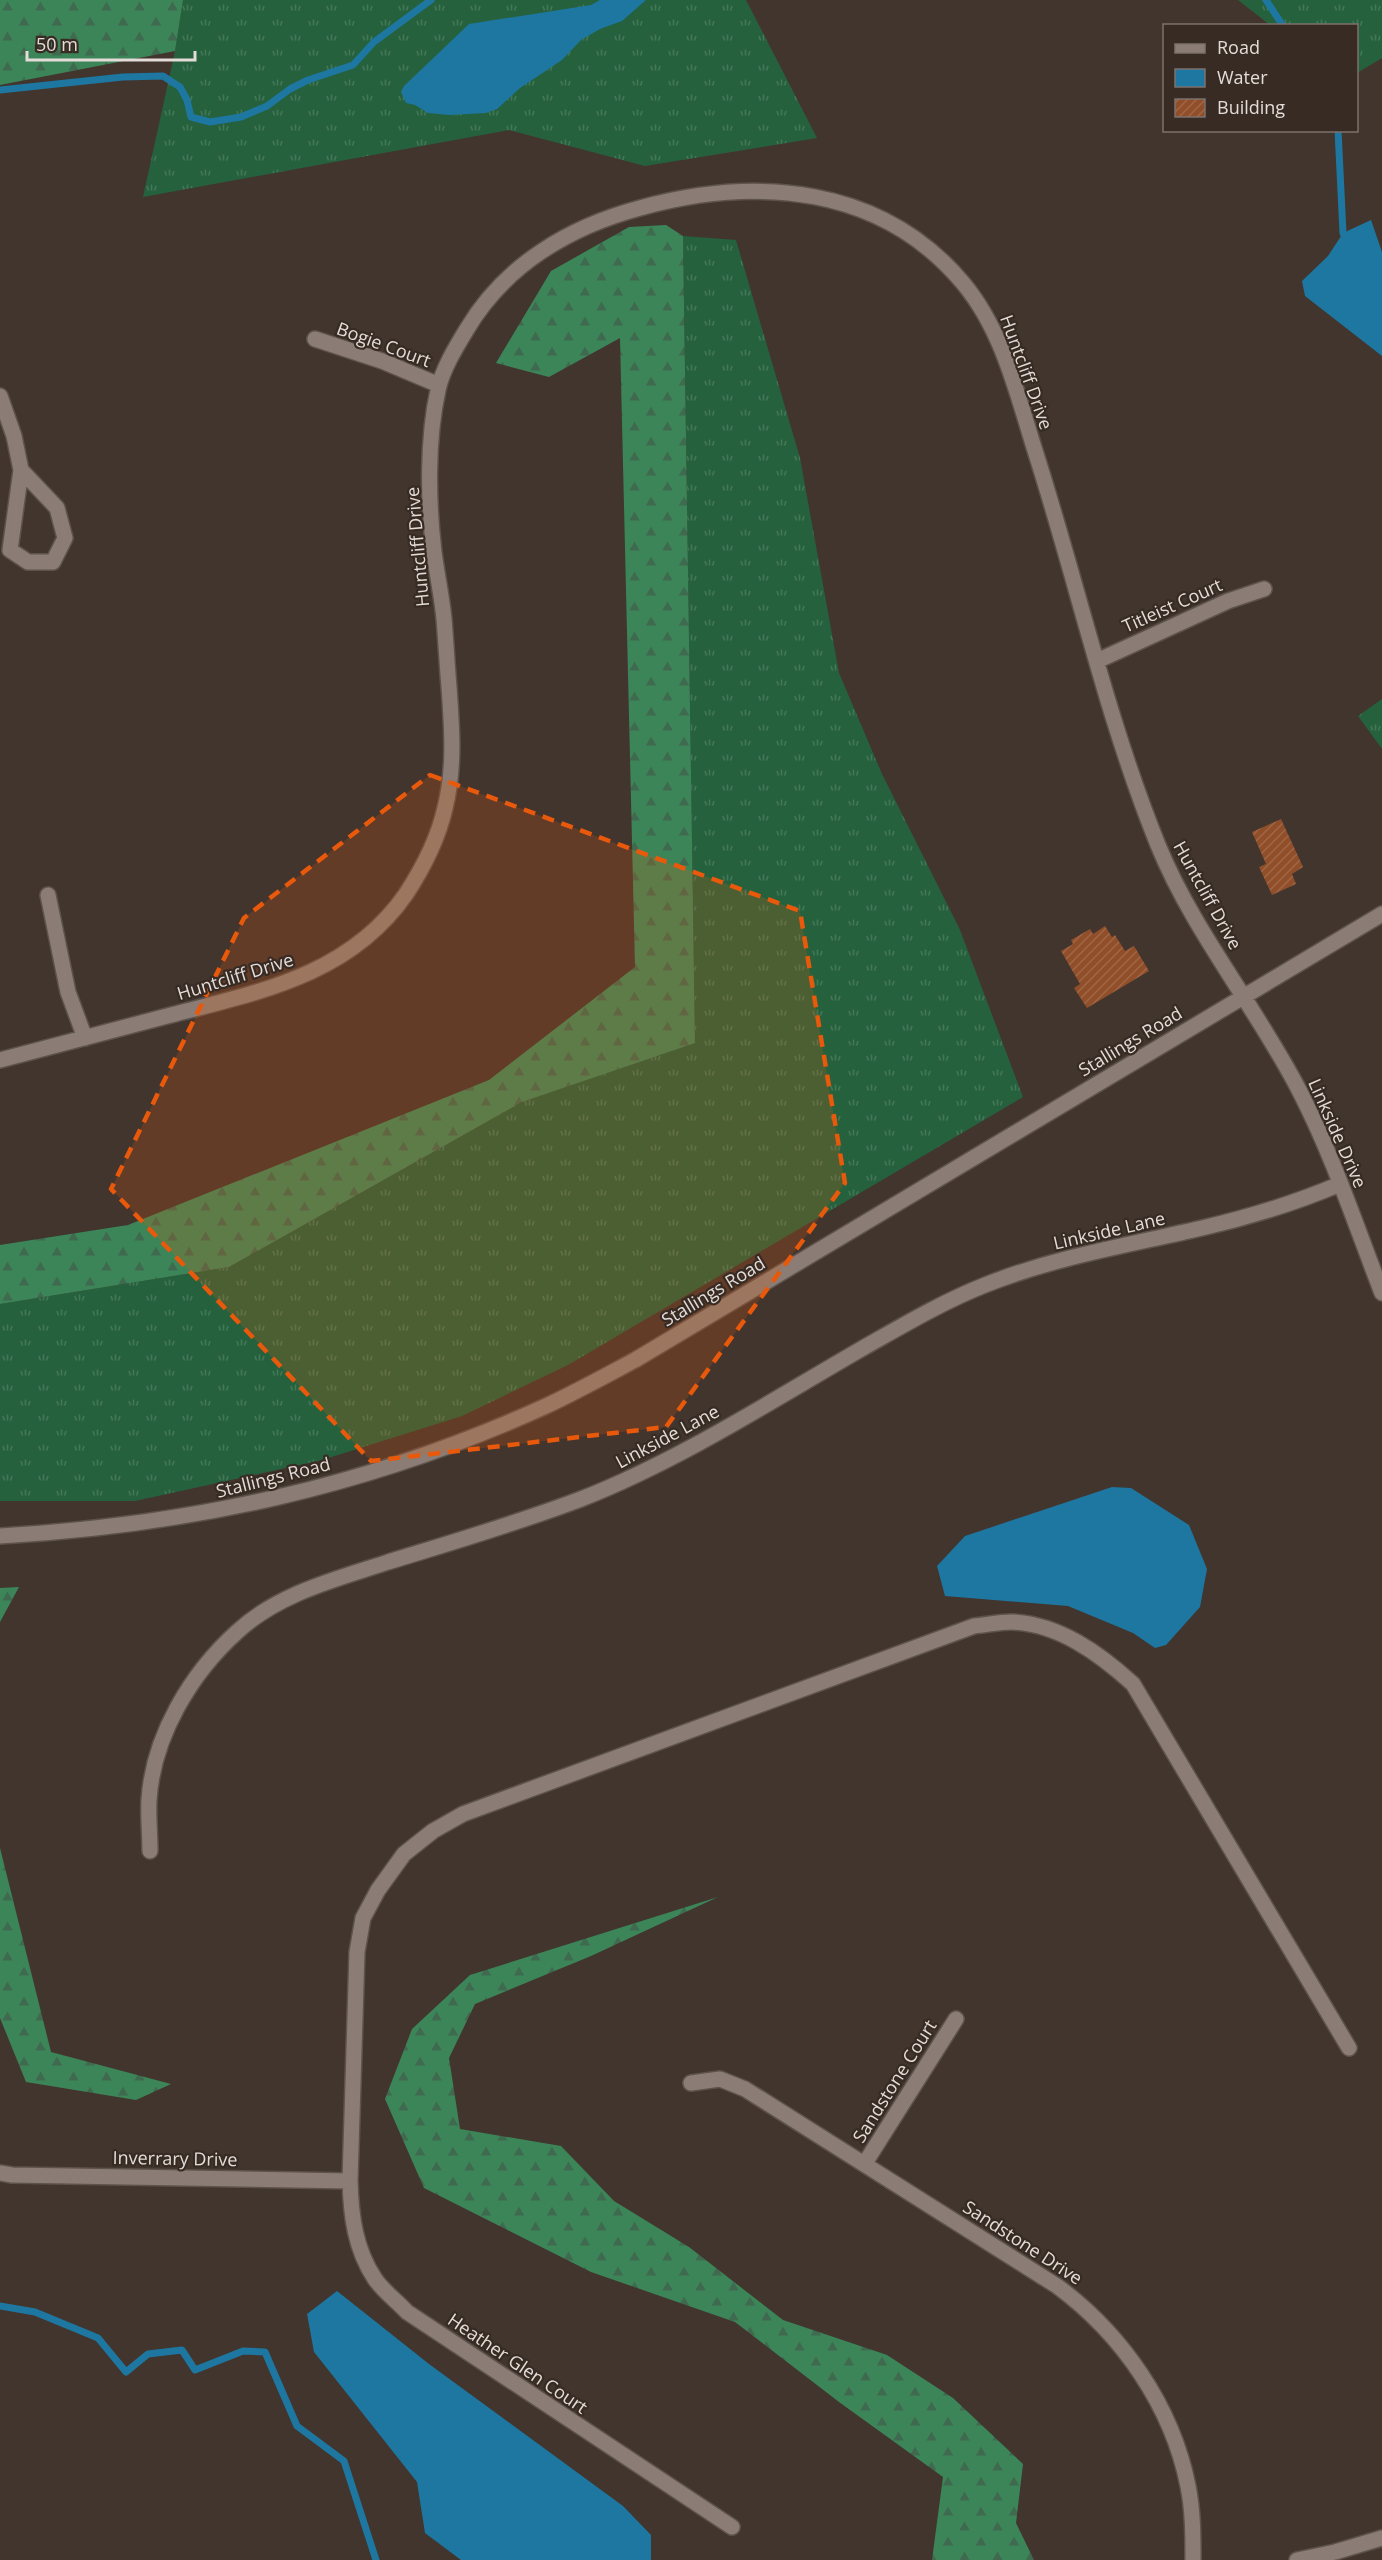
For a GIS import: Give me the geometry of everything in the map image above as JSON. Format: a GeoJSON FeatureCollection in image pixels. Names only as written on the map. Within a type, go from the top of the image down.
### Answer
{"type":"FeatureCollection","features":[{"type":"Feature","properties":{"kind":"street","name":"Huntcliff Drive"},"geometry":{"type":"LineString","coordinates":[[0,1060],[265,991],[316,971],[341,956],[379,926],[403,899],[423,865],[445,810],[453,755],[444,616],[430,502],[431,458],[439,385],[465,331],[496,290],[534,255],[586,226],[671,199],[736,190],[804,194],[840,202],[868,212],[903,230],[939,257],[966,286],[990,324],[1006,361],[1049,495],[1124,749],[1161,853],[1181,894],[1244,996]]}},
{"type":"Feature","properties":{"kind":"street","name":"Bogie Court"},"geometry":{"type":"LineString","coordinates":[[315,339],[381,361],[439,385]]}},
{"type":"Feature","properties":{"kind":"street"},"geometry":{"type":"LineString","coordinates":[[0,396],[14,435],[21,471],[10,550],[28,562],[53,562],[65,538],[57,508],[21,471]]}},
{"type":"Feature","properties":{"kind":"street","name":"Titleist Court"},"geometry":{"type":"LineString","coordinates":[[1097,661],[1228,601],[1264,589]]}},
{"type":"Feature","properties":{"kind":"street"},"geometry":{"type":"LineString","coordinates":[[48,895],[68,992],[85,1038]]}},
{"type":"Feature","properties":{"kind":"street","name":"Stallings Road"},"geometry":{"type":"LineString","coordinates":[[0,1536],[107,1528],[175,1519],[298,1494],[411,1459],[546,1406],[645,1354],[1382,914]]}},
{"type":"Feature","properties":{"kind":"street","name":"Linkside Drive"},"geometry":{"type":"LineString","coordinates":[[1244,996],[1300,1092],[1340,1184],[1382,1293]]}},
{"type":"Feature","properties":{"kind":"street","name":"Linkside Lane"},"geometry":{"type":"LineString","coordinates":[[150,1851],[149,1799],[153,1774],[177,1707],[192,1681],[215,1653],[240,1628],[268,1608],[323,1583],[555,1509],[618,1484],[669,1459],[912,1320],[983,1286],[1067,1258],[1262,1213],[1340,1184]]}},
{"type":"Feature","properties":{"kind":"street","name":"Heather Glen Court"},"geometry":{"type":"LineString","coordinates":[[732,2527],[407,2312],[376,2280],[360,2251],[351,2216],[350,2181],[357,1952],[363,1918],[378,1890],[404,1854],[433,1831],[463,1814],[974,1626],[1010,1622],[1036,1625],[1079,1642],[1109,1662],[1133,1684],[1349,2048]]}},
{"type":"Feature","properties":{"kind":"street","name":"Sandstone Court"},"geometry":{"type":"LineString","coordinates":[[865,2163],[956,2019]]}},
{"type":"Feature","properties":{"kind":"street","name":"Sandstone Drive"},"geometry":{"type":"LineString","coordinates":[[691,2083],[720,2079],[744,2089],[865,2163],[1057,2286],[1090,2312],[1120,2344],[1157,2401],[1181,2460],[1192,2516],[1193,2560]]}},
{"type":"Feature","properties":{"kind":"street","name":"Inverrary Drive"},"geometry":{"type":"LineString","coordinates":[[0,2173],[350,2181]]}},
{"type":"Feature","properties":{"kind":"street"},"geometry":{"type":"LineString","coordinates":[[1297,2560],[1382,2538]]}},
{"type":"Feature","properties":{"kind":"highlighted area"},"geometry":{"type":"Polygon","coordinates":[[[430,775],[800,911],[845,1183],[666,1427],[371,1461],[111,1189],[244,918],[430,775]]]}},
{"type":"Feature","properties":{"kind":"green space"},"geometry":{"type":"Polygon","coordinates":[[[0,0],[183,0],[175,51],[0,85],[0,0]]]}},
{"type":"Feature","properties":{"kind":"green space"},"geometry":{"type":"Polygon","coordinates":[[[183,0],[746,0],[817,138],[645,166],[509,130],[143,197],[175,51],[183,0]]]}},
{"type":"Feature","properties":{"kind":"green space"},"geometry":{"type":"Polygon","coordinates":[[[1238,0],[1382,0],[1382,58],[1358,72],[1358,24],[1269,24],[1238,0]]]}},
{"type":"Feature","properties":{"kind":"green space"},"geometry":{"type":"Polygon","coordinates":[[[666,225],[683,236],[695,1043],[522,1102],[229,1267],[0,1304],[0,1245],[128,1225],[489,1080],[635,967],[620,338],[549,377],[496,363],[551,271],[629,227],[666,225]]]}},
{"type":"Feature","properties":{"kind":"green space"},"geometry":{"type":"Polygon","coordinates":[[[683,236],[736,240],[800,458],[839,673],[882,774],[960,930],[1023,1097],[568,1365],[462,1416],[322,1460],[135,1501],[0,1501],[0,1304],[229,1267],[522,1102],[695,1042],[683,236]]]}},
{"type":"Feature","properties":{"kind":"green space"},"geometry":{"type":"Polygon","coordinates":[[[1382,699],[1382,749],[1358,716],[1382,699]]]}},
{"type":"Feature","properties":{"kind":"green space"},"geometry":{"type":"Polygon","coordinates":[[[19,1587],[0,1622],[0,1588],[19,1587]]]}},
{"type":"Feature","properties":{"kind":"green space"},"geometry":{"type":"Polygon","coordinates":[[[0,1848],[51,2052],[171,2084],[136,2100],[26,2082],[0,2018],[0,1848]]]}},
{"type":"Feature","properties":{"kind":"green space"},"geometry":{"type":"Polygon","coordinates":[[[718,1897],[591,1956],[475,2004],[449,2058],[460,2129],[561,2146],[614,2201],[689,2247],[783,2320],[887,2355],[953,2398],[1023,2464],[1016,2523],[1034,2560],[932,2560],[943,2477],[839,2402],[735,2322],[591,2272],[424,2188],[385,2099],[412,2029],[470,1975],[718,1897]]]}},
{"type":"Feature","properties":{"kind":"water"},"geometry":{"type":"Polygon","coordinates":[[[600,0],[646,0],[622,21],[600,29],[581,40],[562,60],[520,88],[497,109],[486,113],[449,115],[428,113],[415,105],[406,103],[401,92],[404,86],[469,24],[591,5],[600,0]]]}},
{"type":"Feature","properties":{"kind":"water"},"geometry":{"type":"Polygon","coordinates":[[[1371,220],[1382,252],[1382,356],[1305,296],[1302,281],[1328,256],[1343,233],[1371,220]]]}},
{"type":"Feature","properties":{"kind":"water"},"geometry":{"type":"Polygon","coordinates":[[[1112,1487],[1131,1488],[1189,1525],[1207,1569],[1200,1607],[1166,1645],[1155,1648],[1133,1633],[1068,1606],[945,1596],[937,1566],[965,1536],[1112,1487]]]}},
{"type":"Feature","properties":{"kind":"water"},"geometry":{"type":"Polygon","coordinates":[[[337,2291],[429,2364],[623,2506],[651,2535],[651,2560],[461,2560],[425,2533],[417,2482],[314,2352],[307,2314],[337,2291]]]}},
{"type":"Feature","properties":{"kind":"building"},"geometry":{"type":"Polygon","coordinates":[[[1281,819],[1303,867],[1292,874],[1296,884],[1272,895],[1259,867],[1266,864],[1252,832],[1281,819]]]}},
{"type":"Feature","properties":{"kind":"building"},"geometry":{"type":"Polygon","coordinates":[[[1105,926],[1112,937],[1115,935],[1125,951],[1134,946],[1149,971],[1087,1008],[1074,988],[1080,984],[1061,951],[1073,944],[1071,940],[1090,929],[1093,934],[1105,926]]]}},
{"type":"Feature","properties":{"kind":"waterway"},"geometry":{"type":"LineString","coordinates":[[0,90],[123,77],[163,76],[180,87],[187,100],[191,117],[210,122],[241,117],[267,106],[290,89],[308,80],[353,65],[374,42],[431,0]]}},
{"type":"Feature","properties":{"kind":"waterway"},"geometry":{"type":"LineString","coordinates":[[1266,0],[1282,24]]}},
{"type":"Feature","properties":{"kind":"waterway"},"geometry":{"type":"LineString","coordinates":[[1338,132],[1343,233]]}},
{"type":"Feature","properties":{"kind":"waterway"},"geometry":{"type":"LineString","coordinates":[[0,2306],[35,2312],[98,2338],[126,2372],[148,2354],[182,2350],[195,2370],[243,2351],[265,2352],[297,2426],[344,2461],[376,2560]]}}]}
